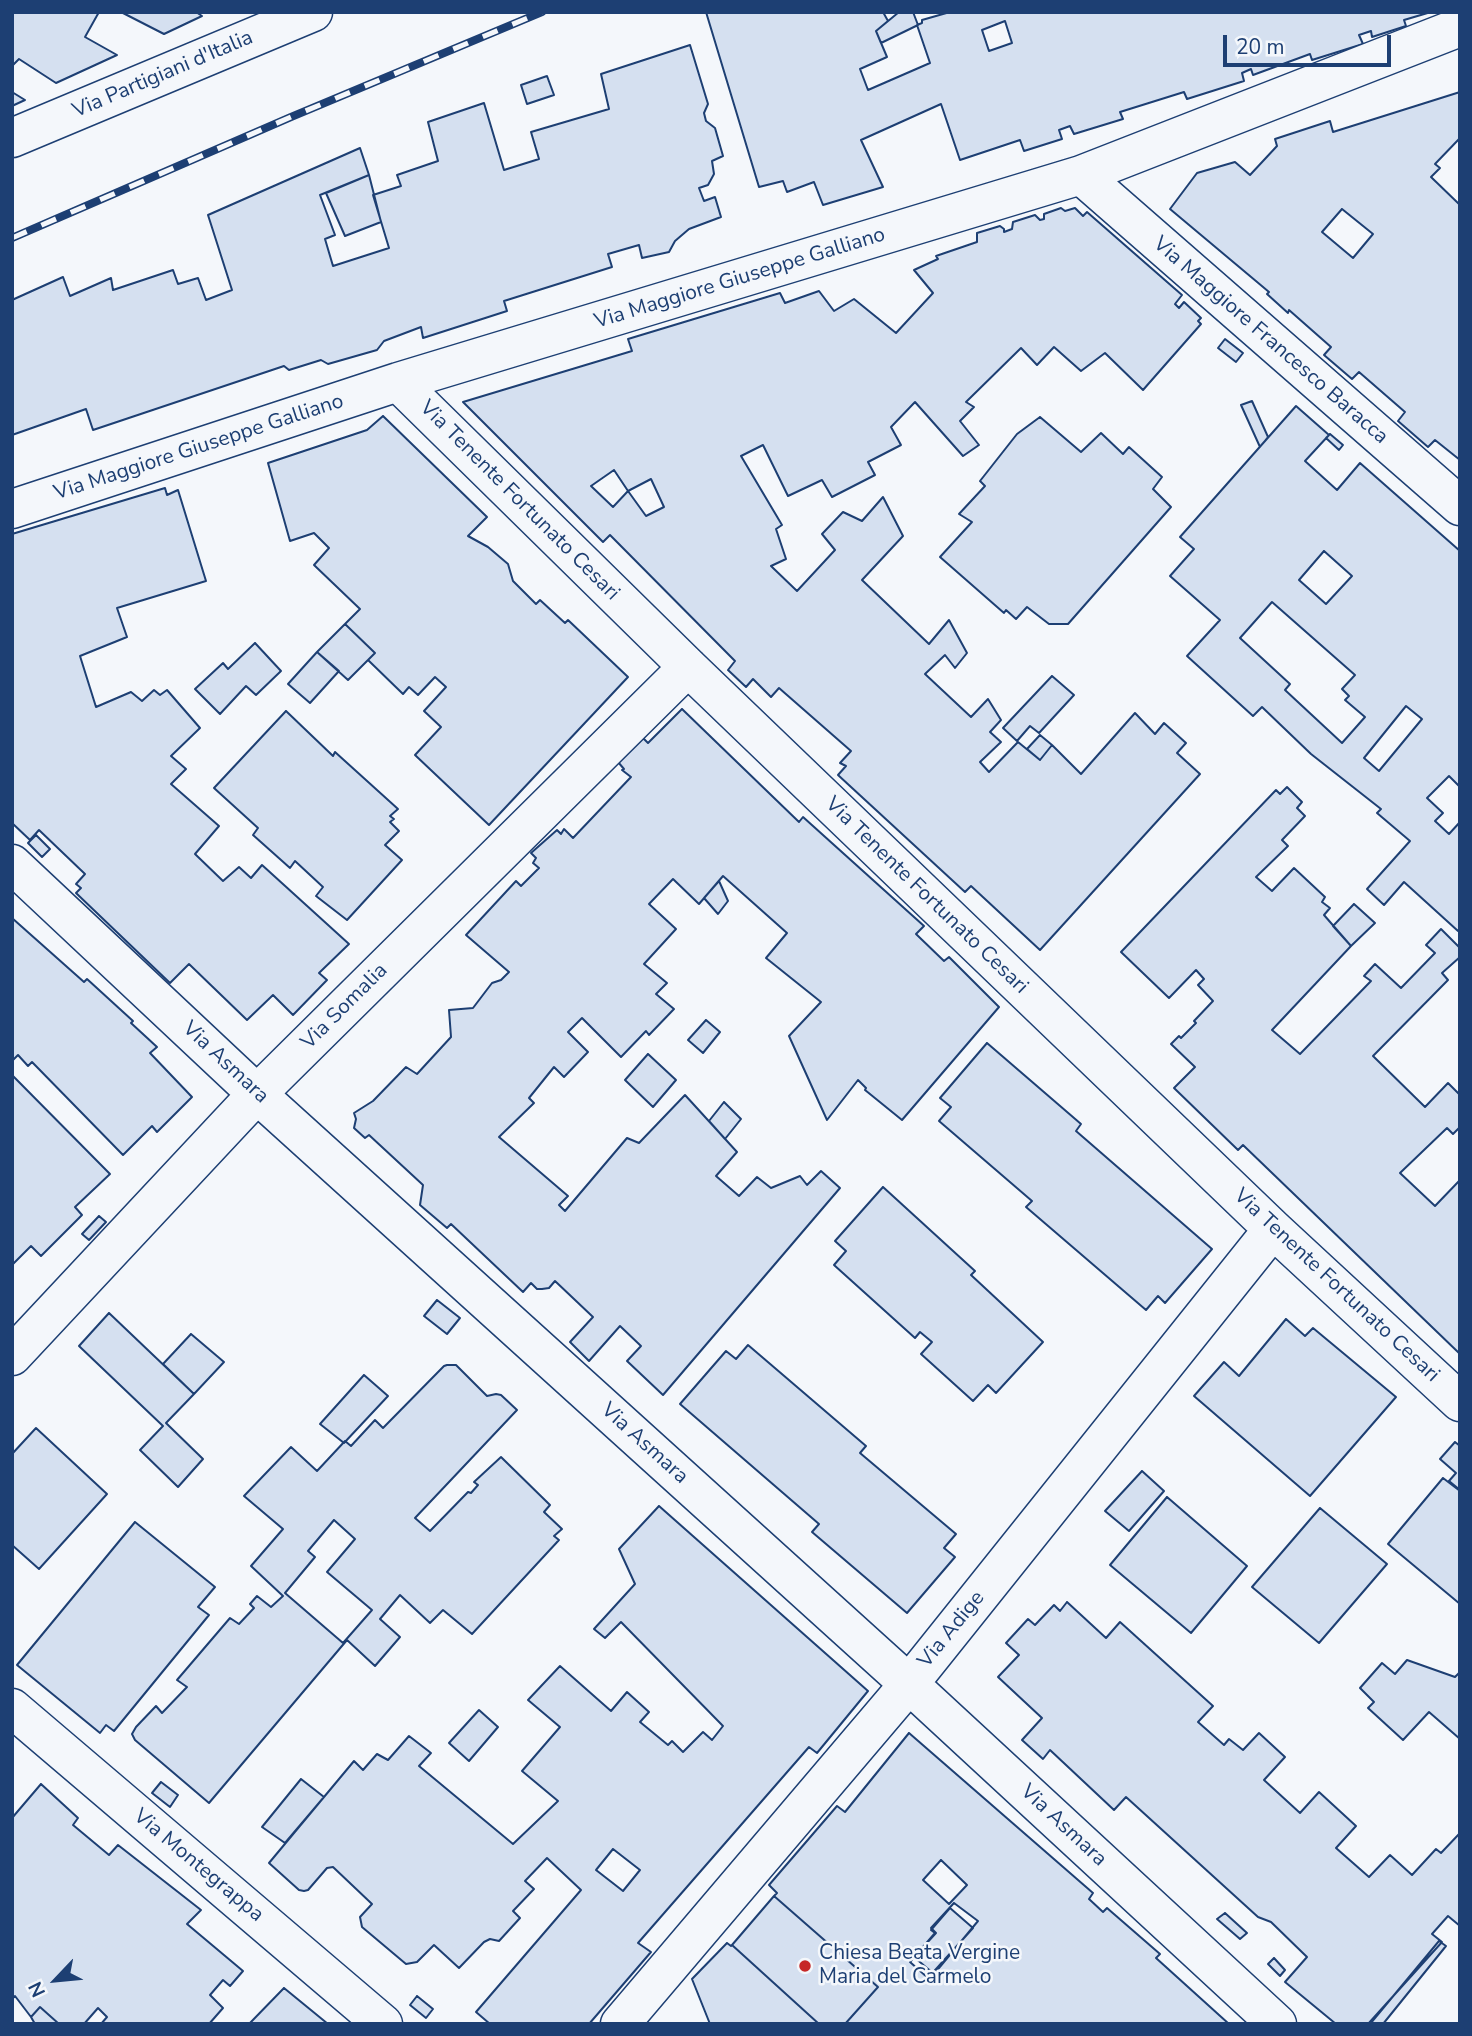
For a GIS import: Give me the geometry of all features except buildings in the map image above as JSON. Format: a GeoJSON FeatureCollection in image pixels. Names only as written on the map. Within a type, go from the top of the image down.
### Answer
{"type":"FeatureCollection","features":[{"type":"Feature","properties":{"kind":"street","name":"Via Partigiani d'Italia"},"geometry":{"type":"LineString","coordinates":[[12,138],[313,12]]}},
{"type":"Feature","properties":{"kind":"street","name":"Via Maggiore Giuseppe Galliano"},"geometry":{"type":"LineString","coordinates":[[12,509],[398,382],[1081,176],[1460,27]]}},
{"type":"Feature","properties":{"kind":"street","name":"Via Maggiore Francesco Baracca"},"geometry":{"type":"LineString","coordinates":[[1081,176],[1460,506]]}},
{"type":"Feature","properties":{"kind":"street","name":"Via Tenente Fortunato Cesari"},"geometry":{"type":"LineString","coordinates":[[398,382],[688,667],[1273,1229],[1460,1402]]}},
{"type":"Feature","properties":{"kind":"street","name":"Via Somalia"},"geometry":{"type":"LineString","coordinates":[[12,1356],[257,1094],[688,667]]}},
{"type":"Feature","properties":{"kind":"street","name":"Via Asmara"},"geometry":{"type":"LineString","coordinates":[[12,864],[257,1094],[909,1684],[1277,2024]]}},
{"type":"Feature","properties":{"kind":"street","name":"Via Adige"},"geometry":{"type":"LineString","coordinates":[[620,2024],[909,1684],[1273,1229]]}},
{"type":"Feature","properties":{"kind":"street","name":"Via Montegrappa"},"geometry":{"type":"LineString","coordinates":[[12,1708],[383,2024]]}},
{"type":"Feature","properties":{"kind":"railway"},"geometry":{"type":"LineString","coordinates":[[12,238],[542,12]]}},
{"type":"Feature","properties":{"kind":"place","name":"Chiesa Beata Vergine Maria del Carmelo"},"geometry":{"type":"Point","coordinates":[805,1966]}}]}
